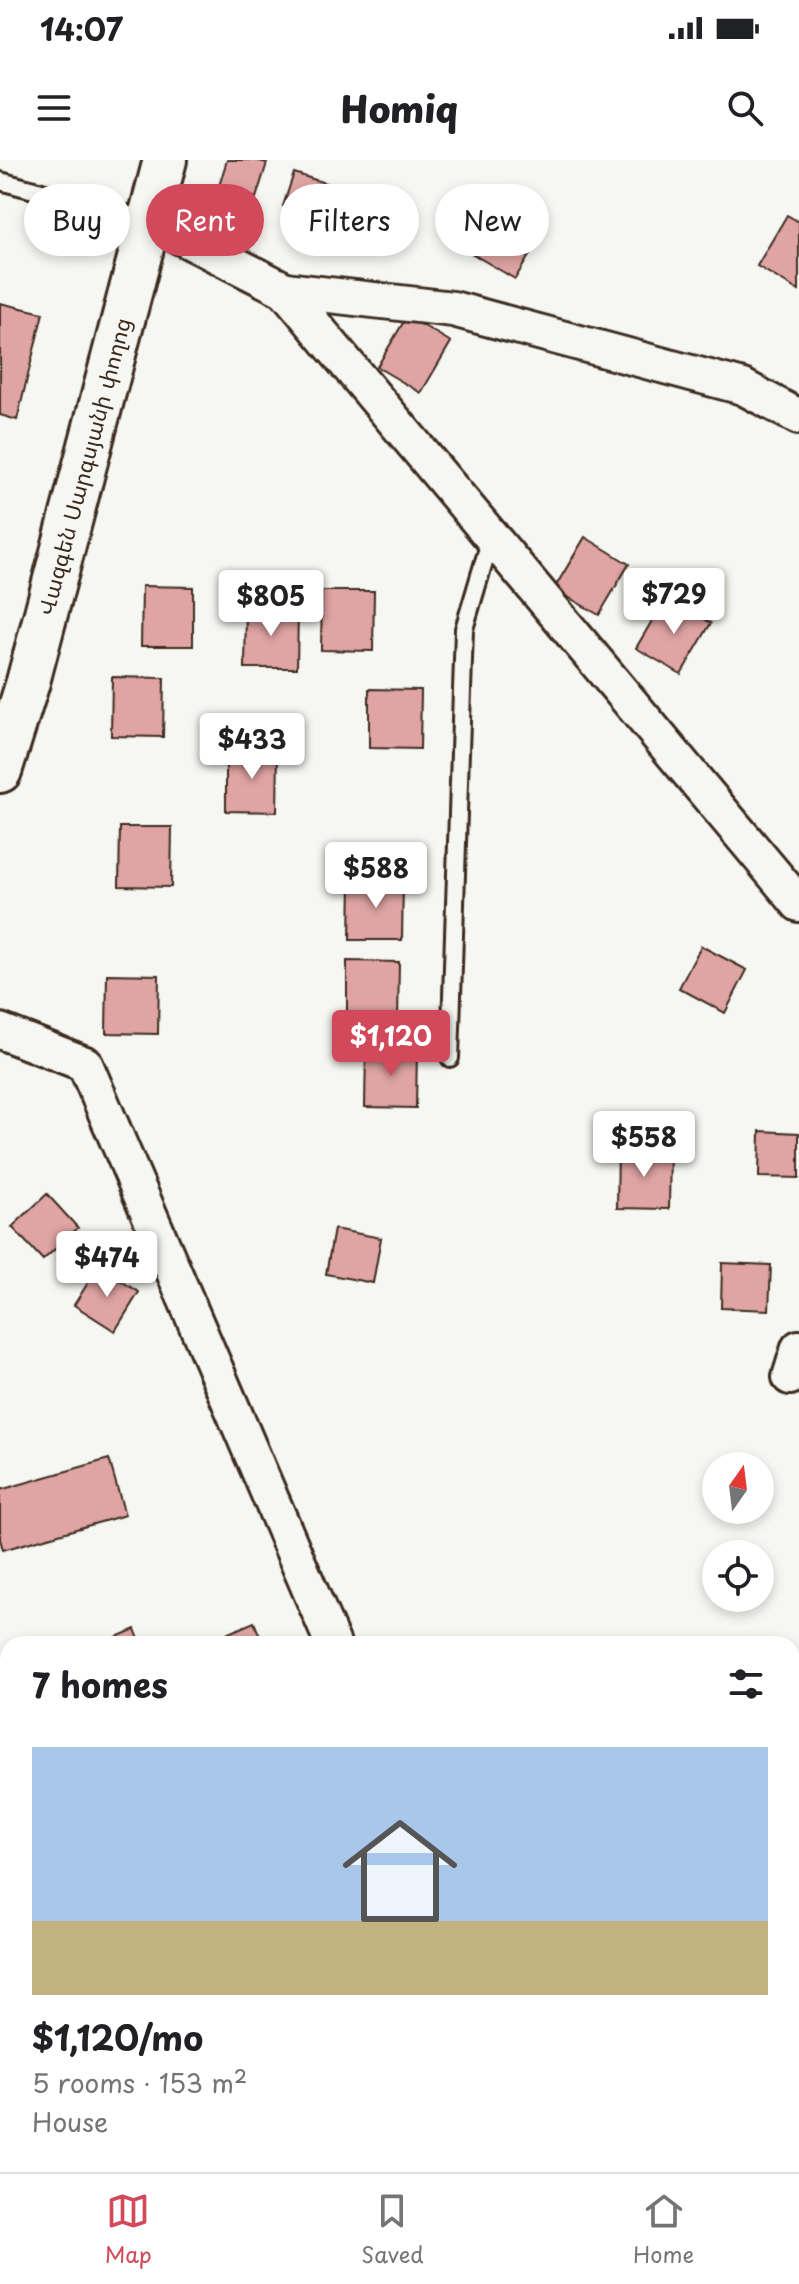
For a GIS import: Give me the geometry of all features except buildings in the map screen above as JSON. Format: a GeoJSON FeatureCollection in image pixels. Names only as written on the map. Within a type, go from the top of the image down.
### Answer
{"type":"FeatureCollection","features":[{"type":"Feature","properties":{"kind":"street","name":"Վազգեն Սարգսյանի փողոց"},"geometry":{"type":"LineString","coordinates":[[158,184],[165,160]]}},
{"type":"Feature","properties":{"kind":"street","name":"Վազգեն Սարգսյանի փողոց"},"geometry":{"type":"LineString","coordinates":[[0,771],[28,682],[146,228]]}},
{"type":"Feature","properties":{"kind":"street"},"geometry":{"type":"LineString","coordinates":[[218,256],[285,290],[453,309],[743,387],[799,417]]}},
{"type":"Feature","properties":{"kind":"street"},"geometry":{"type":"LineString","coordinates":[[285,290],[799,904]]}},
{"type":"Feature","properties":{"kind":"street"},"geometry":{"type":"LineString","coordinates":[[0,1031],[85,1064],[330,1636]]}},
{"type":"Feature","properties":{"kind":"lane"},"geometry":{"type":"LineString","coordinates":[[0,181],[146,219]]}},
{"type":"Feature","properties":{"kind":"lane"},"geometry":{"type":"LineString","coordinates":[[450,1058],[464,629],[491,536]]}}]}
